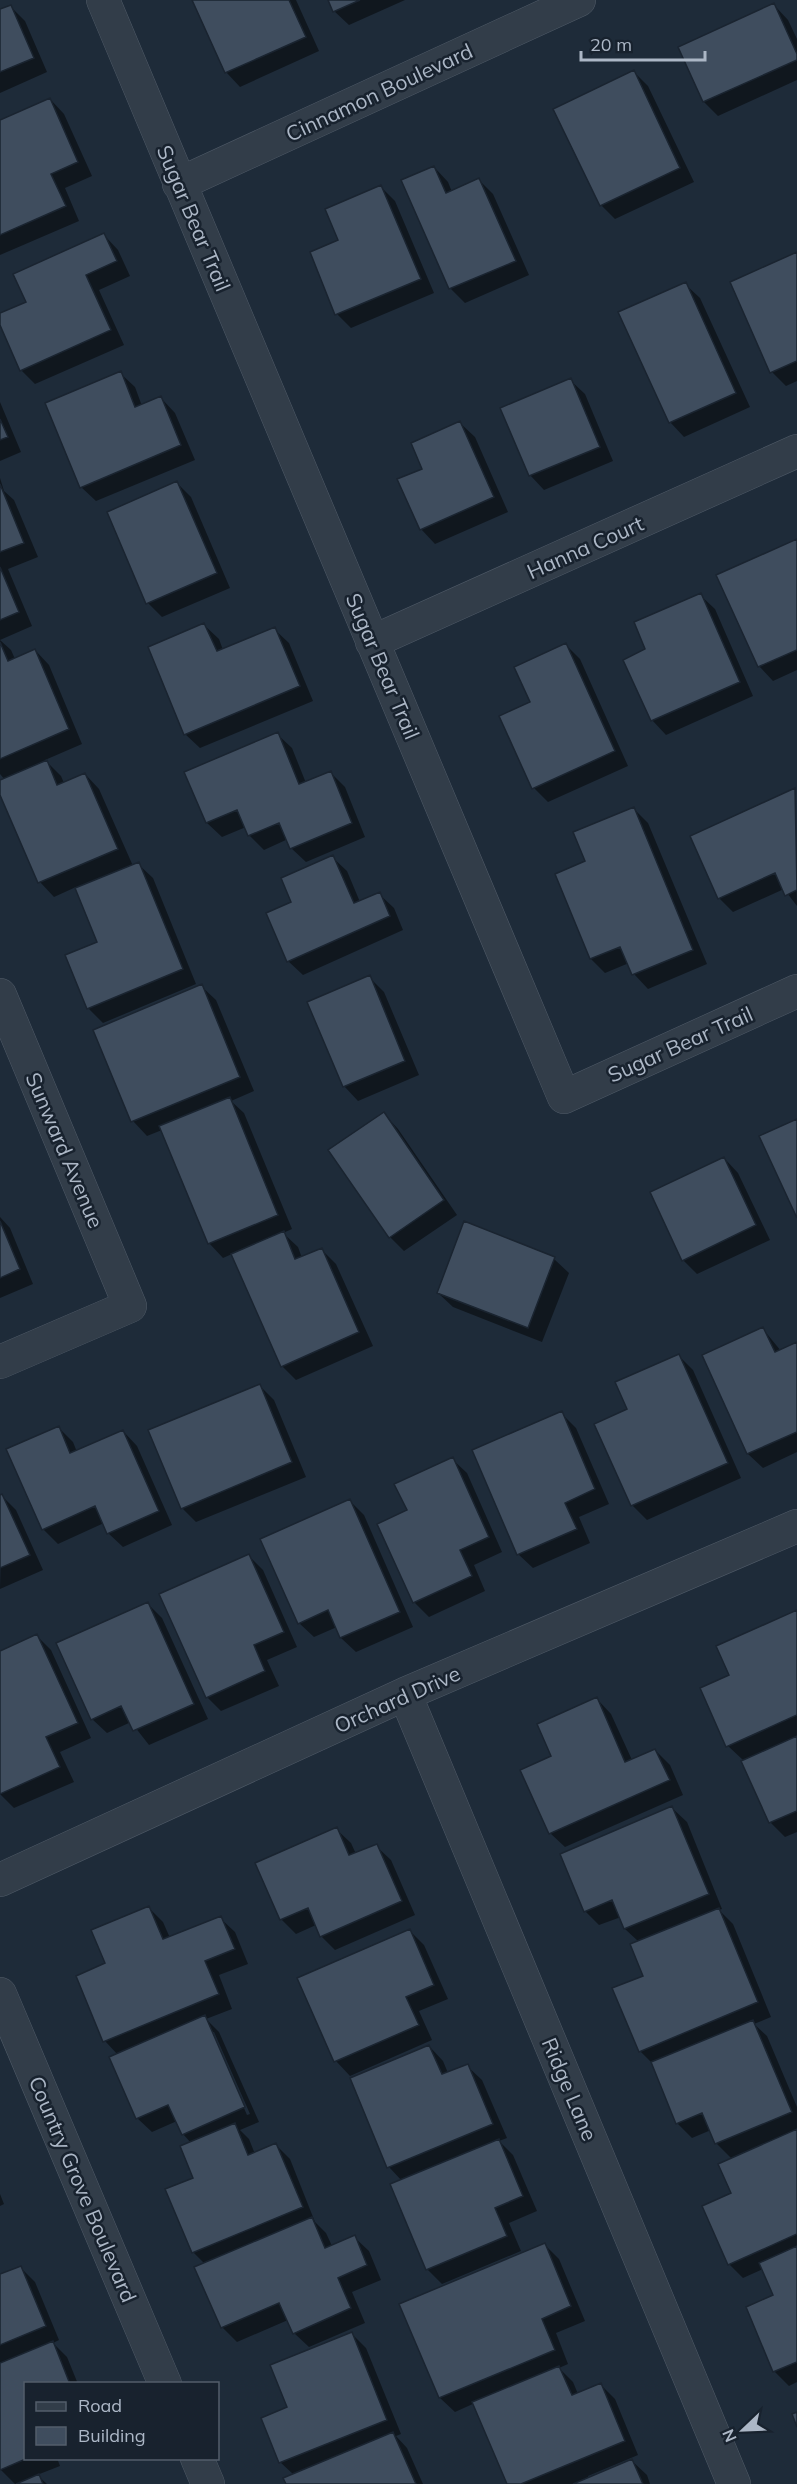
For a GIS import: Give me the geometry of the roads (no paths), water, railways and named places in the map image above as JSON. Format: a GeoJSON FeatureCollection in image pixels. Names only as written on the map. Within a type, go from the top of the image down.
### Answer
{"type":"FeatureCollection","features":[{"type":"Feature","properties":{"kind":"street","name":"Sugar Bear Trail"},"geometry":{"type":"LineString","coordinates":[[103,0],[564,1097],[797,991]]}},
{"type":"Feature","properties":{"kind":"street","name":"Cinnamon Boulevard"},"geometry":{"type":"LineString","coordinates":[[179,184],[579,0]]}},
{"type":"Feature","properties":{"kind":"street","name":"Hanna Court"},"geometry":{"type":"LineString","coordinates":[[372,642],[797,451]]}},
{"type":"Feature","properties":{"kind":"street","name":"Sunward Avenue"},"geometry":{"type":"LineString","coordinates":[[0,995],[129,1306],[0,1362]]}},
{"type":"Feature","properties":{"kind":"street","name":"Orchard Drive"},"geometry":{"type":"LineString","coordinates":[[0,1880],[405,1694],[797,1526]]}},
{"type":"Feature","properties":{"kind":"street","name":"Ridge Lane"},"geometry":{"type":"LineString","coordinates":[[405,1694],[734,2484]]}},
{"type":"Feature","properties":{"kind":"street","name":"Country Grove Boulevard"},"geometry":{"type":"LineString","coordinates":[[0,1994],[164,2382]]}},
{"type":"Feature","properties":{"kind":"street"},"geometry":{"type":"LineString","coordinates":[[198,2460],[208,2484]]}}]}
